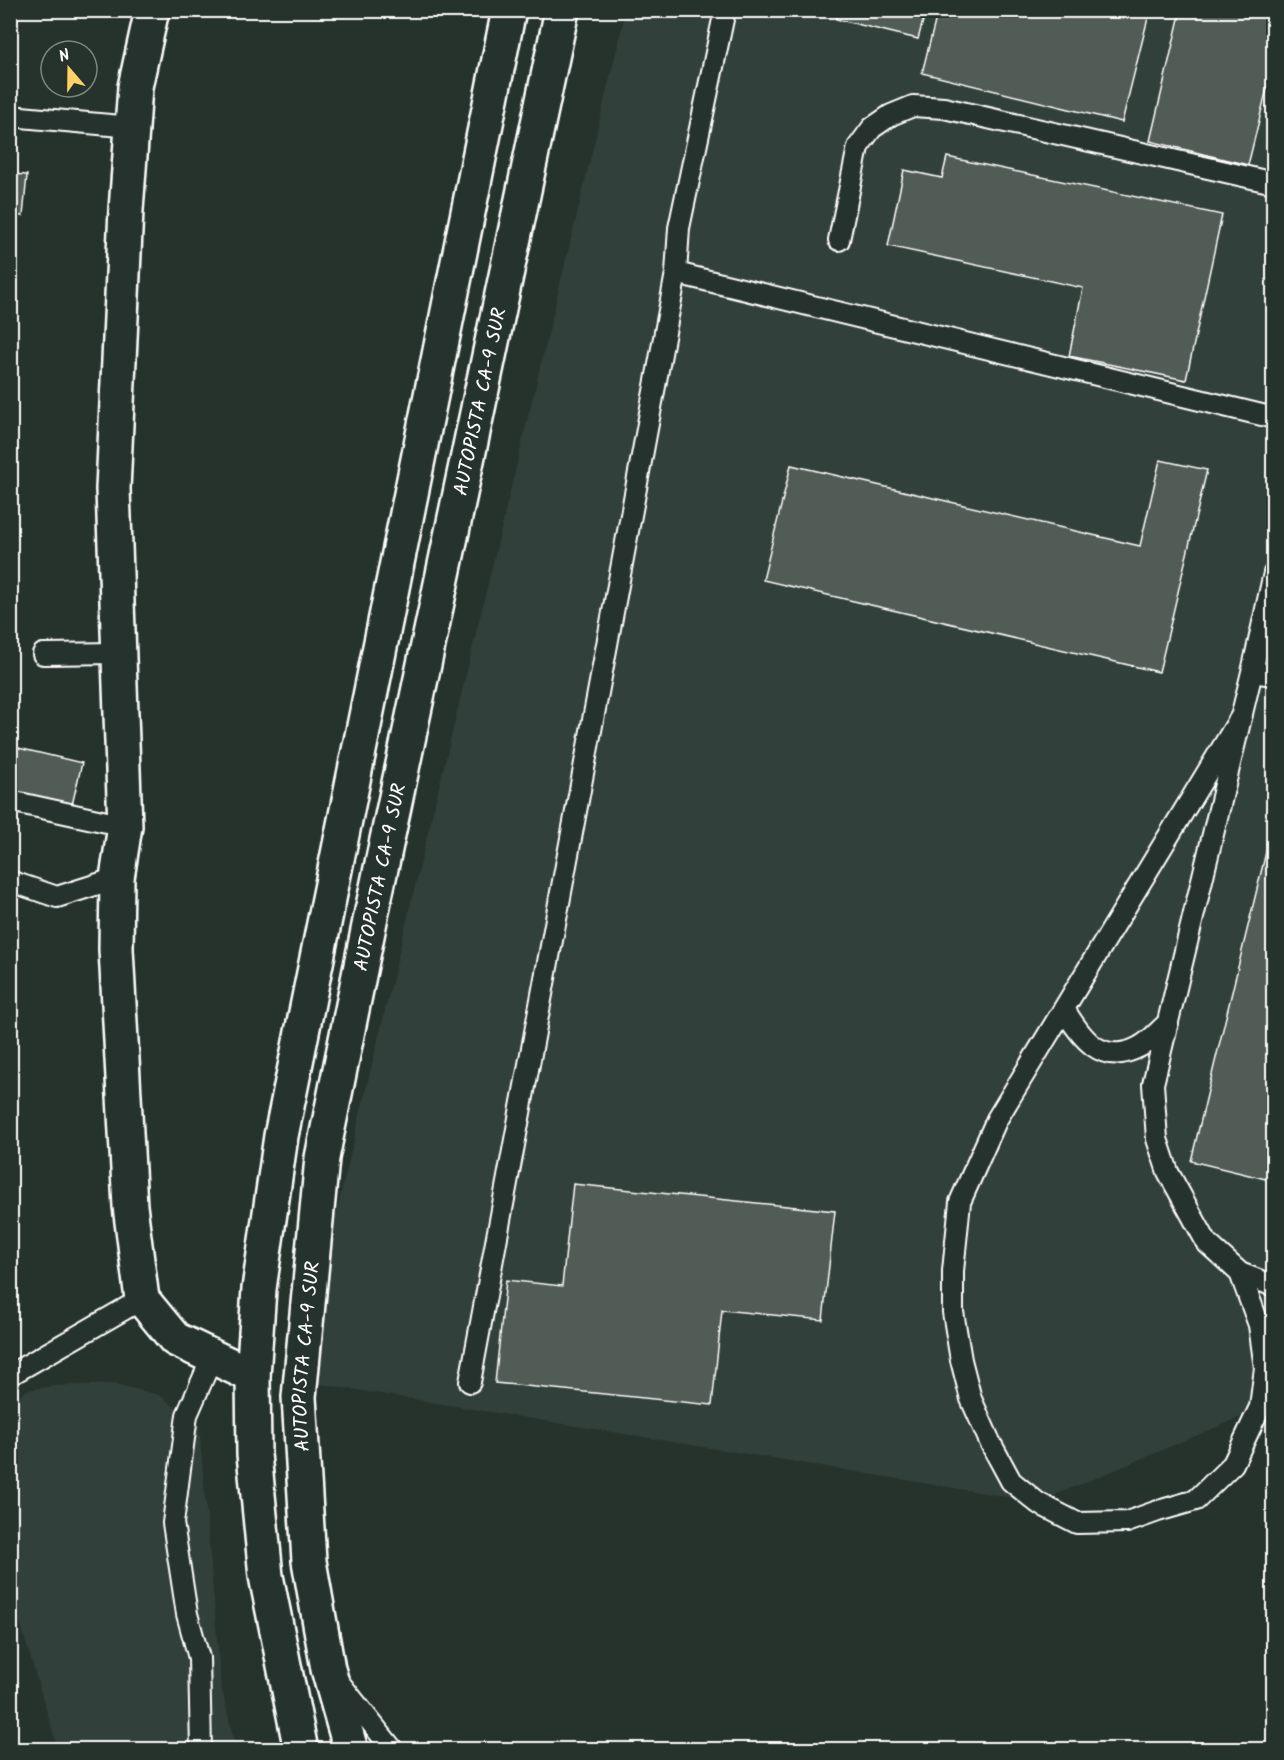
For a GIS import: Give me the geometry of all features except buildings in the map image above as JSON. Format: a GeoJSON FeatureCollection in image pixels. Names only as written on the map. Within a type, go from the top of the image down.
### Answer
{"type":"FeatureCollection","features":[{"type":"Feature","properties":{"kind":"main road"},"geometry":{"type":"LineString","coordinates":[[152,10],[135,87],[113,489],[125,826],[117,878],[116,949],[130,1206],[142,1299],[175,1339],[253,1376]]}},
{"type":"Feature","properties":{"kind":"main road"},"geometry":{"type":"LineString","coordinates":[[301,1749],[266,1576],[254,1454],[253,1376],[259,1288],[281,1136],[509,10]]}},
{"type":"Feature","properties":{"kind":"main road","name":"AUTOPISTA CA-9 SUR"},"geometry":{"type":"LineString","coordinates":[[351,1749],[328,1669],[309,1561],[299,1397],[322,1158],[374,899],[562,10]]}},
{"type":"Feature","properties":{"kind":"lane"},"geometry":{"type":"LineString","coordinates":[[471,1382],[676,273],[679,228],[725,10]]}},
{"type":"Feature","properties":{"kind":"lane"},"geometry":{"type":"LineString","coordinates":[[839,240],[858,147],[872,128],[891,115],[913,106],[944,108],[1274,183]]}},
{"type":"Feature","properties":{"kind":"lane"},"geometry":{"type":"LineString","coordinates":[[10,116],[132,127]]}},
{"type":"Feature","properties":{"kind":"lane"},"geometry":{"type":"LineString","coordinates":[[676,273],[1274,418]]}},
{"type":"Feature","properties":{"kind":"lane"},"geometry":{"type":"LineString","coordinates":[[1274,573],[1154,1084],[1157,1139],[1168,1172],[1207,1244],[1240,1273],[1274,1286]]}},
{"type":"Feature","properties":{"kind":"lane"},"geometry":{"type":"LineString","coordinates":[[43,654],[118,653]]}},
{"type":"Feature","properties":{"kind":"lane"},"geometry":{"type":"LineString","coordinates":[[1252,672],[1274,675]]}},
{"type":"Feature","properties":{"kind":"lane"},"geometry":{"type":"LineString","coordinates":[[1240,1273],[1259,1325],[1265,1368],[1260,1407],[1233,1464],[1196,1500],[1158,1510],[1127,1522],[1077,1523],[1038,1503],[1011,1481],[971,1399],[961,1360],[953,1312],[953,1270],[960,1202],[997,1119],[1242,716]]}},
{"type":"Feature","properties":{"kind":"lane"},"geometry":{"type":"LineString","coordinates":[[10,801],[125,826]]}},
{"type":"Feature","properties":{"kind":"lane"},"geometry":{"type":"LineString","coordinates":[[10,881],[57,897],[117,878]]}},
{"type":"Feature","properties":{"kind":"lane"},"geometry":{"type":"LineString","coordinates":[[1064,1009],[1080,1035],[1096,1049],[1119,1053],[1139,1047],[1168,1023]]}},
{"type":"Feature","properties":{"kind":"lane"},"geometry":{"type":"LineString","coordinates":[[10,1375],[142,1299]]}},
{"type":"Feature","properties":{"kind":"lane"},"geometry":{"type":"LineString","coordinates":[[201,1749],[199,1658],[187,1614],[173,1523],[187,1415],[212,1358]]}},
{"type":"Feature","properties":{"kind":"lane"},"geometry":{"type":"LineString","coordinates":[[328,1669],[393,1749]]}},
{"type":"Feature","properties":{"kind":"shaded area"},"geometry":{"type":"Polygon","coordinates":[[[626,11],[1273,11],[1274,1324],[1256,1327],[1257,1410],[1039,1502],[296,1380],[626,11]]]}},
{"type":"Feature","properties":{"kind":"shaded area"},"geometry":{"type":"Polygon","coordinates":[[[114,1384],[159,1395],[199,1425],[221,1686],[236,1749],[58,1749],[11,1593],[11,1402],[27,1390],[54,1386],[114,1384]]]}}]}
